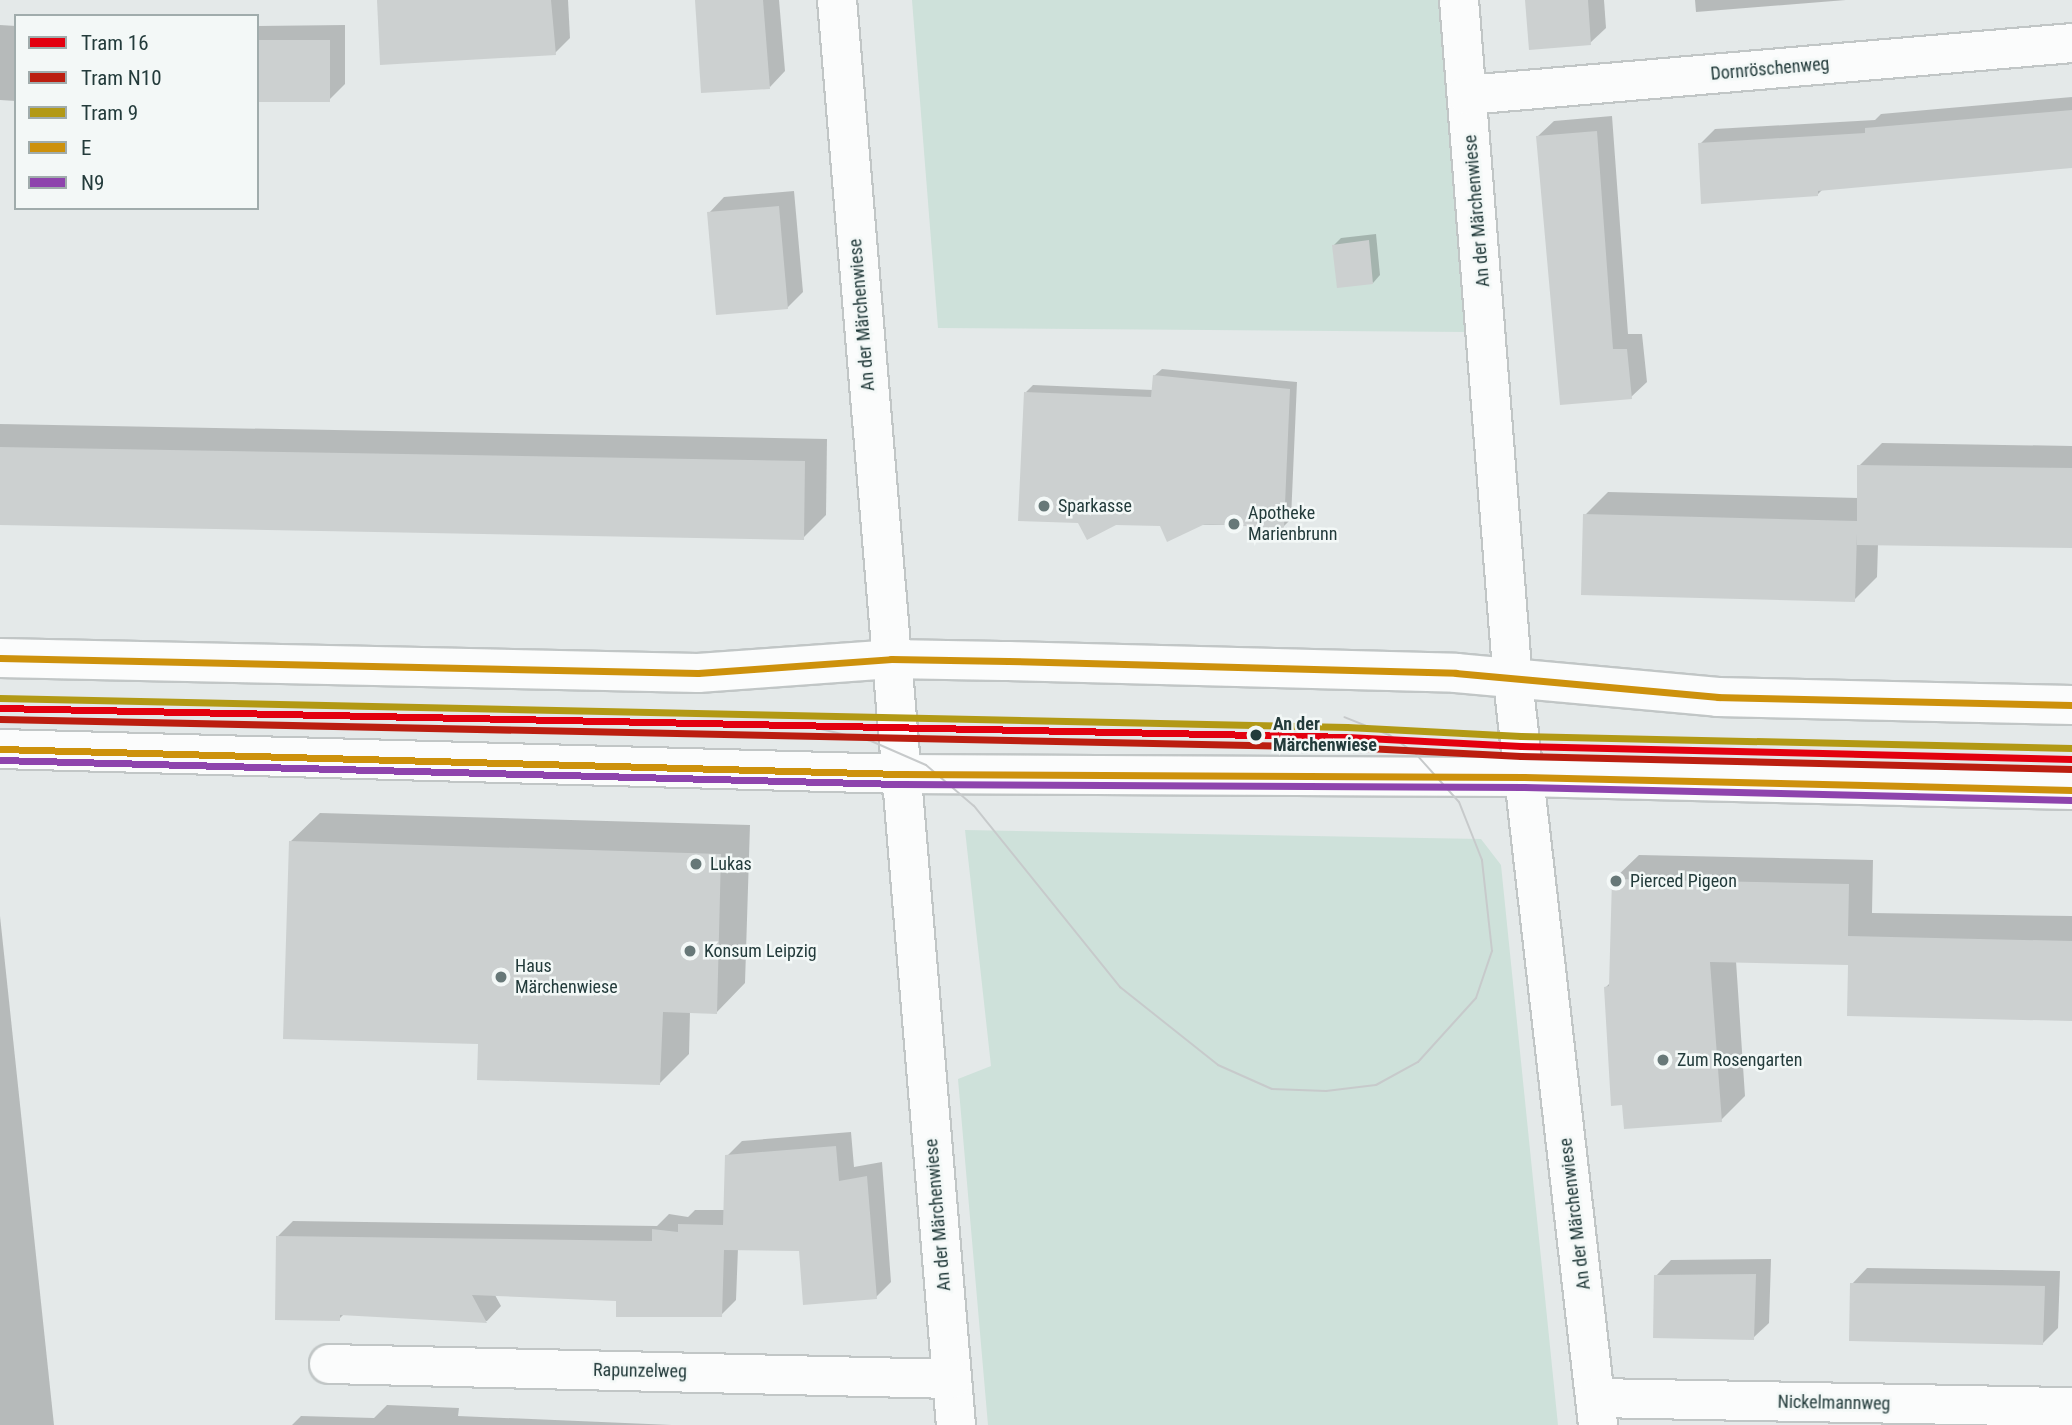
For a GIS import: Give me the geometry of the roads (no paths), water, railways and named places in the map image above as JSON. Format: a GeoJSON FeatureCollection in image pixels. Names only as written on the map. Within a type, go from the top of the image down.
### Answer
{"type":"FeatureCollection","features":[{"type":"Feature","properties":{"kind":"street","name":"An der Märchenwiese"},"geometry":{"type":"LineString","coordinates":[[837,0],[956,1425]]}},
{"type":"Feature","properties":{"kind":"street","name":"An der Märchenwiese"},"geometry":{"type":"LineString","coordinates":[[1459,0],[1513,681],[1597,1412]]}},
{"type":"Feature","properties":{"kind":"street","name":"Dornröschenweg"},"geometry":{"type":"LineString","coordinates":[[1467,95],[2072,43]]}},
{"type":"Feature","properties":{"kind":"street"},"geometry":{"type":"LineString","coordinates":[[0,658],[698,673],[891,660],[1456,673],[1513,681],[1718,697],[2072,705]]}},
{"type":"Feature","properties":{"kind":"street"},"geometry":{"type":"LineString","coordinates":[[0,749],[901,774],[1524,777],[2072,790]]}},
{"type":"Feature","properties":{"kind":"street","name":"Rapunzelweg"},"geometry":{"type":"LineString","coordinates":[[329,1364],[952,1379]]}},
{"type":"Feature","properties":{"kind":"street","name":"Nickelmannweg"},"geometry":{"type":"LineString","coordinates":[[1597,1412],[2072,1408]]}},
{"type":"Feature","properties":{"kind":"tram line","name":"9"},"geometry":{"type":"LineString","coordinates":[[0,698],[1347,727],[1521,736],[2072,748]]}},
{"type":"Feature","properties":{"kind":"tram line","name":"16"},"geometry":{"type":"LineString","coordinates":[[0,708],[1347,737],[1521,746],[2072,759]]}},
{"type":"Feature","properties":{"kind":"tram line"},"geometry":{"type":"LineString","coordinates":[[804,725],[871,741],[926,765],[974,806],[1120,987],[1218,1065],[1272,1089],[1326,1091],[1376,1085],[1418,1062],[1476,998],[1492,951],[1482,860],[1459,802],[1415,753],[1389,735],[1344,717]]}},
{"type":"Feature","properties":{"kind":"tram line","name":"N10"},"geometry":{"type":"LineString","coordinates":[[0,719],[1347,747],[1521,756],[2072,769]]}},
{"type":"Feature","properties":{"kind":"place","name":"Sparkasse"},"geometry":{"type":"Point","coordinates":[1044,506]}},
{"type":"Feature","properties":{"kind":"place","name":"Apotheke Marienbrunn"},"geometry":{"type":"Point","coordinates":[1234,524]}},
{"type":"Feature","properties":{"kind":"place","name":"An der Märchenwiese"},"geometry":{"type":"Point","coordinates":[1256,735]}},
{"type":"Feature","properties":{"kind":"place","name":"Lukas"},"geometry":{"type":"Point","coordinates":[696,864]}},
{"type":"Feature","properties":{"kind":"place","name":"Pierced Pigeon"},"geometry":{"type":"Point","coordinates":[1616,881]}},
{"type":"Feature","properties":{"kind":"place","name":"Konsum Leipzig"},"geometry":{"type":"Point","coordinates":[690,951]}},
{"type":"Feature","properties":{"kind":"place","name":"Haus Märchenwiese"},"geometry":{"type":"Point","coordinates":[501,977]}},
{"type":"Feature","properties":{"kind":"place","name":"Zum Rosengarten"},"geometry":{"type":"Point","coordinates":[1663,1060]}}]}
